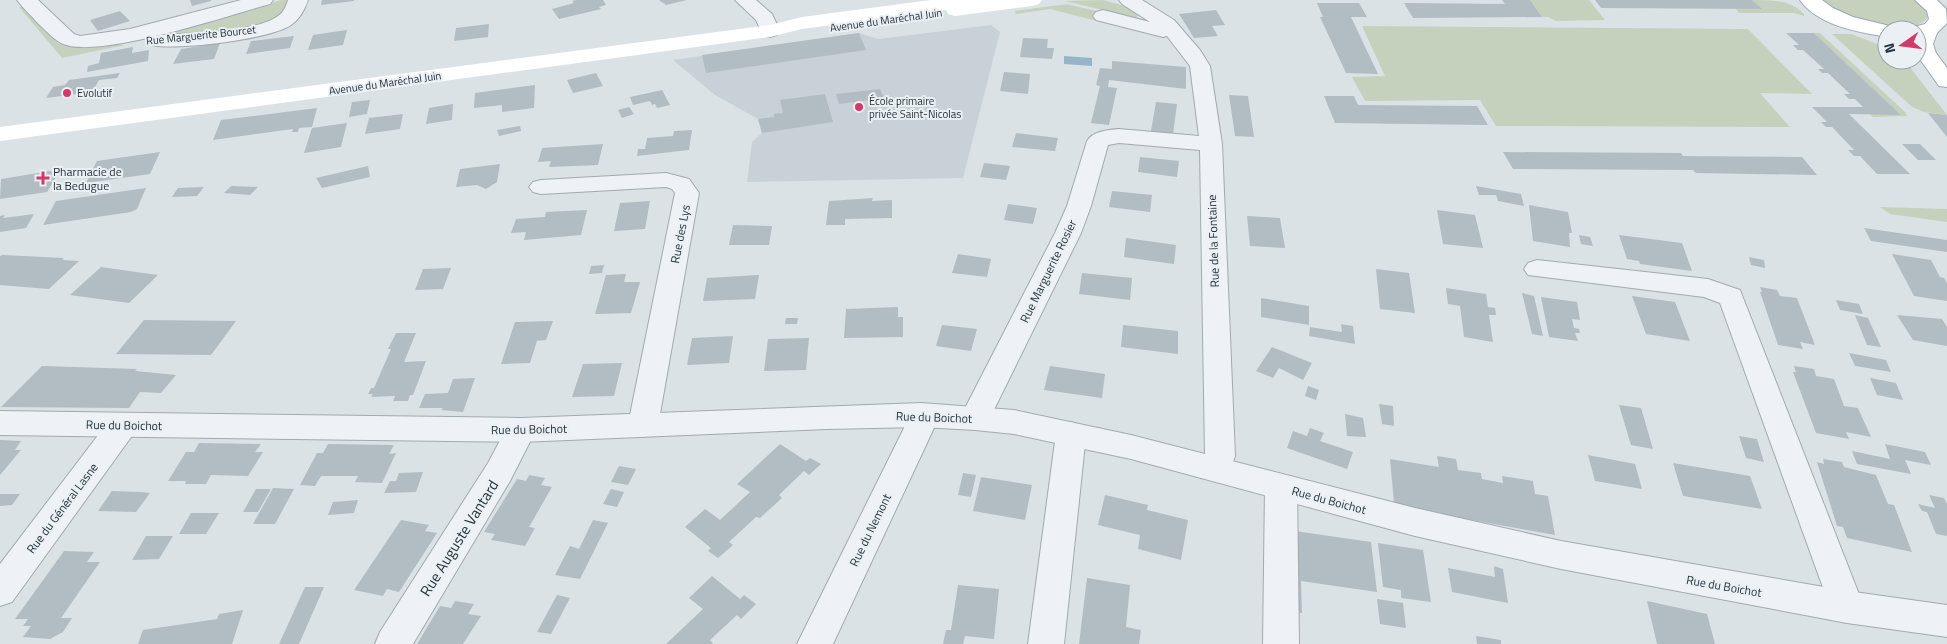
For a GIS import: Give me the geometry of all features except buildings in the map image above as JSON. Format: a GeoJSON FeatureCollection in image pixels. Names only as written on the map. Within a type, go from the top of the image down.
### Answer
{"type":"FeatureCollection","features":[{"type":"Feature","properties":{"kind":"main road","name":"Avenue du Maréchal Juin"},"geometry":{"type":"LineString","coordinates":[[0,134],[770,31],[802,23],[975,0]]}},
{"type":"Feature","properties":{"kind":"main road","name":"Avenue du Maréchal Juin"},"geometry":{"type":"LineString","coordinates":[[770,31],[804,31],[1032,0]]}},
{"type":"Feature","properties":{"kind":"main road"},"geometry":{"type":"LineString","coordinates":[[1810,1],[1837,17],[1877,29]]}},
{"type":"Feature","properties":{"kind":"main road"},"geometry":{"type":"LineString","coordinates":[[1927,28],[1938,22],[1939,14],[1932,3]]}},
{"type":"Feature","properties":{"kind":"main road"},"geometry":{"type":"LineString","coordinates":[[1863,26],[1877,33]]}},
{"type":"Feature","properties":{"kind":"main road"},"geometry":{"type":"LineString","coordinates":[[1927,50],[1943,76]]}},
{"type":"Feature","properties":{"kind":"main road"},"geometry":{"type":"LineString","coordinates":[[1927,64],[1943,76]]}},
{"type":"Feature","properties":{"kind":"street","name":"Rue Marguerite Bourcet"},"geometry":{"type":"LineString","coordinates":[[27,0],[71,42],[92,43],[122,38],[263,0]]}},
{"type":"Feature","properties":{"kind":"street","name":"Rue Marguerite Bourcet"},"geometry":{"type":"LineString","coordinates":[[122,38],[124,41],[133,42],[167,40],[262,29],[284,21],[292,12],[298,0]]}},
{"type":"Feature","properties":{"kind":"street"},"geometry":{"type":"LineString","coordinates":[[745,0],[765,18],[770,31]]}},
{"type":"Feature","properties":{"kind":"street","name":"Rue de la Fontaine"},"geometry":{"type":"LineString","coordinates":[[1129,0],[1171,28]]}},
{"type":"Feature","properties":{"kind":"street","name":"Rue de la Fontaine"},"geometry":{"type":"LineString","coordinates":[[1158,0],[1171,28],[1193,54],[1200,66],[1211,144],[1220,456],[1216,468]]}},
{"type":"Feature","properties":{"kind":"street"},"geometry":{"type":"LineString","coordinates":[[1103,16],[1171,28]]}},
{"type":"Feature","properties":{"kind":"street","name":"Rue Marguerite Rosier"},"geometry":{"type":"LineString","coordinates":[[975,418],[1068,233],[1079,206],[1098,141],[1108,137],[1119,136],[1211,144]]}},
{"type":"Feature","properties":{"kind":"street","name":"Rue des Lys"},"geometry":{"type":"LineString","coordinates":[[541,188],[666,180],[681,184],[687,193],[643,425]]}},
{"type":"Feature","properties":{"kind":"street"},"geometry":{"type":"LineString","coordinates":[[1537,268],[1708,288],[1731,297],[1846,608]]}},
{"type":"Feature","properties":{"kind":"street","name":"Rue du Boichot"},"geometry":{"type":"LineString","coordinates":[[0,424],[521,430],[921,415],[975,418],[1014,422],[1072,434],[1216,468],[1415,522],[1561,555],[1846,608],[1947,620]]}},
{"type":"Feature","properties":{"kind":"street","name":"Rue du Nemont"},"geometry":{"type":"LineString","coordinates":[[815,644],[920,428],[921,415]]}},
{"type":"Feature","properties":{"kind":"street","name":"Rue du Général Lasne"},"geometry":{"type":"LineString","coordinates":[[0,590],[123,425]]}},
{"type":"Feature","properties":{"kind":"street","name":"Rue Auguste Vantard"},"geometry":{"type":"LineString","coordinates":[[393,644],[499,472],[521,430]]}},
{"type":"Feature","properties":{"kind":"street"},"geometry":{"type":"LineString","coordinates":[[1046,644],[1072,434]]}},
{"type":"Feature","properties":{"kind":"street"},"geometry":{"type":"LineString","coordinates":[[1281,487],[1281,644]]}},
{"type":"Feature","properties":{"kind":"shaded area","name":"École primaire privée Saint-Nicolas"},"geometry":{"type":"Polygon","coordinates":[[[991,25],[1000,32],[963,178],[747,182],[752,142],[762,133],[758,119],[715,95],[673,60],[859,33],[878,39],[991,25]]]}},
{"type":"Feature","properties":{"kind":"green space"},"geometry":{"type":"Polygon","coordinates":[[[282,0],[293,0],[290,10],[263,26],[168,38],[136,39],[282,0]]]}},
{"type":"Feature","properties":{"kind":"green space"},"geometry":{"type":"Polygon","coordinates":[[[1103,0],[1141,12],[1136,18],[1065,1],[1103,0]]]}},
{"type":"Feature","properties":{"kind":"green space"},"geometry":{"type":"Polygon","coordinates":[[[1530,0],[1589,0],[1605,20],[1556,21],[1548,17],[1542,17],[1530,0]]]}},
{"type":"Feature","properties":{"kind":"green space"},"geometry":{"type":"Polygon","coordinates":[[[1752,0],[1787,3],[1799,9],[1804,16],[1794,13],[1739,13],[1736,9],[1761,9],[1752,0]]]}},
{"type":"Feature","properties":{"kind":"green space"},"geometry":{"type":"Polygon","coordinates":[[[1819,0],[1916,0],[1925,9],[1928,17],[1924,20],[1877,20],[1877,24],[1862,22],[1840,13],[1819,0]]]}},
{"type":"Feature","properties":{"kind":"green space"},"geometry":{"type":"Polygon","coordinates":[[[1067,4],[1104,13],[1097,21],[1050,9],[1016,14],[1015,11],[1067,4]]]}},
{"type":"Feature","properties":{"kind":"green space"},"geometry":{"type":"Polygon","coordinates":[[[23,6],[58,43],[82,48],[125,45],[62,58],[19,7],[23,6]]]}},
{"type":"Feature","properties":{"kind":"green space"},"geometry":{"type":"Polygon","coordinates":[[[1362,26],[1748,29],[1812,94],[1760,93],[1790,127],[1496,126],[1480,100],[1365,101],[1352,77],[1385,76],[1362,26]]]}},
{"type":"Feature","properties":{"kind":"green space"},"geometry":{"type":"Polygon","coordinates":[[[1814,33],[1820,33],[1907,116],[1873,117],[1870,114],[1900,114],[1814,33]]]}},
{"type":"Feature","properties":{"kind":"green space"},"geometry":{"type":"Polygon","coordinates":[[[1832,34],[1851,34],[1877,44],[1877,70],[1912,70],[1947,115],[1924,112],[1912,107],[1832,34]]]}},
{"type":"Feature","properties":{"kind":"green space"},"geometry":{"type":"Polygon","coordinates":[[[1880,207],[1947,209],[1947,222],[1890,214],[1880,207]]]}},
{"type":"Feature","properties":{"kind":"water"},"geometry":{"type":"Polygon","coordinates":[[[1064,56],[1092,58],[1092,66],[1064,64],[1064,56]]]}},
{"type":"Feature","properties":{"kind":"place","name":"Evolutif"},"geometry":{"type":"Point","coordinates":[67,93]}},
{"type":"Feature","properties":{"kind":"place","name":"École primaire privée Saint-Nicolas"},"geometry":{"type":"Point","coordinates":[859,107]}},
{"type":"Feature","properties":{"kind":"place","name":"Pharmacie de la Bedugue"},"geometry":{"type":"Point","coordinates":[43,178]}}]}
